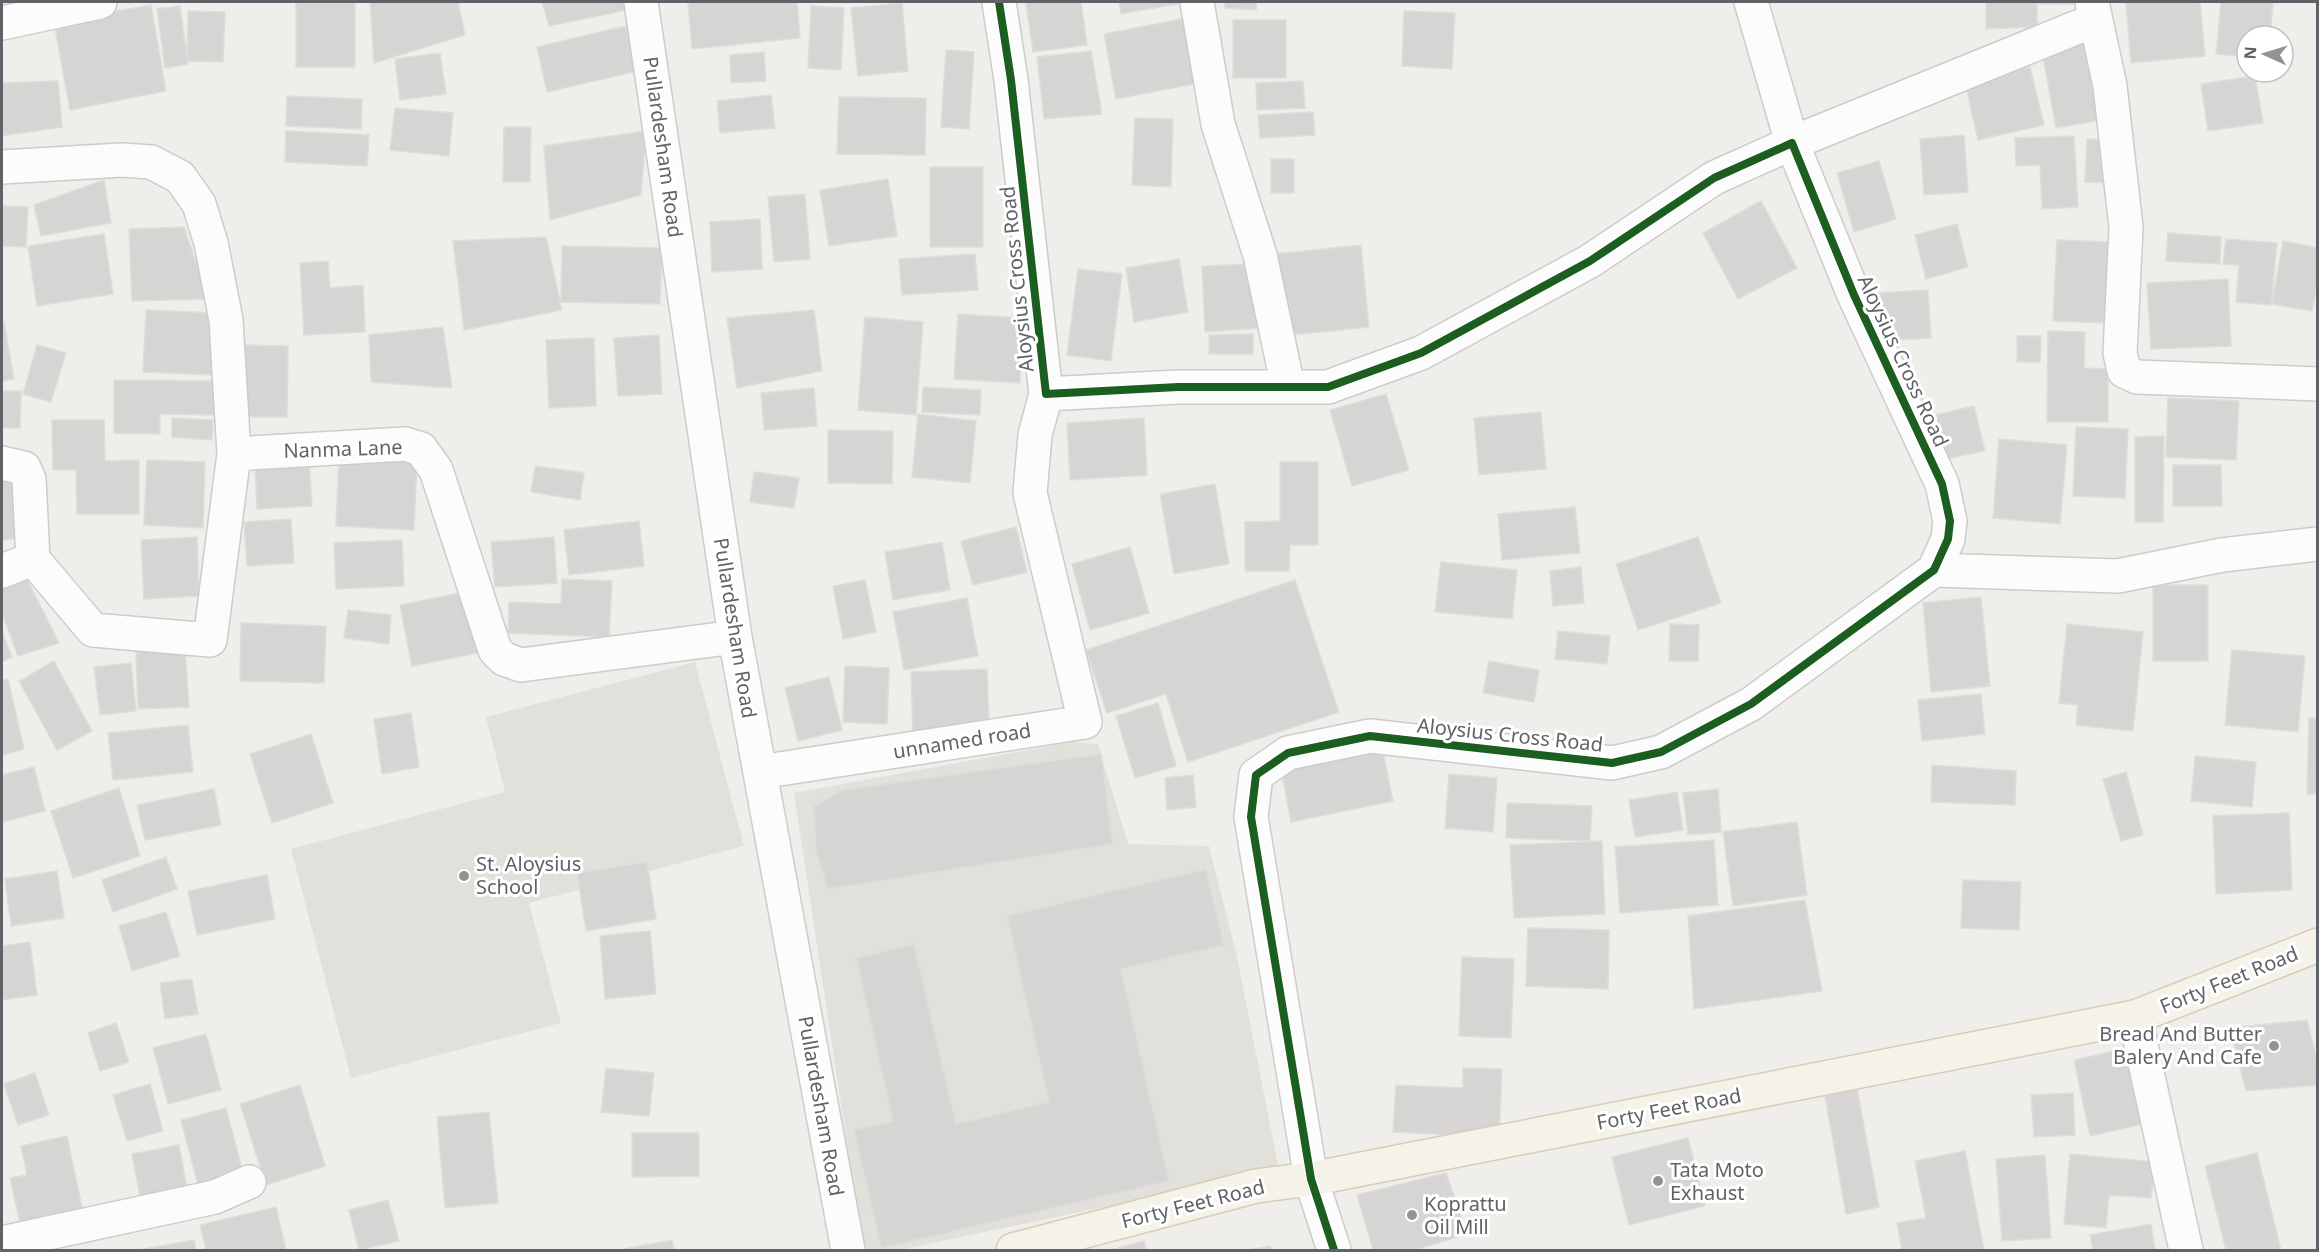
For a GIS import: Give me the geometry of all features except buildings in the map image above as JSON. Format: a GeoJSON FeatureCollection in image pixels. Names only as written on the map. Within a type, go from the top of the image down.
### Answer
{"type":"FeatureCollection","features":[{"type":"Feature","properties":{"kind":"main road","name":"Forty Feet Road"},"geometry":{"type":"LineString","coordinates":[[1013,1251],[1256,1186],[1311,1179],[2135,1017],[2318,945]]}},
{"type":"Feature","properties":{"kind":"street"},"geometry":{"type":"LineString","coordinates":[[2,22],[99,2]]}},
{"type":"Feature","properties":{"kind":"street","name":"Pullardesham Road"},"geometry":{"type":"LineString","coordinates":[[641,2],[735,638],[848,1251]]}},
{"type":"Feature","properties":{"kind":"street","name":"Aloysius Cross Road"},"geometry":{"type":"LineString","coordinates":[[999,2],[1011,80],[1046,394],[1178,387],[1328,387],[1421,353],[1590,261],[1714,178],[1792,143],[1854,295],[1942,484],[1950,521],[1948,538],[1934,570],[1751,704],[1660,752],[1612,763],[1370,736],[1288,753],[1256,774],[1251,817],[1311,1179],[1334,1251]]}},
{"type":"Feature","properties":{"kind":"street"},"geometry":{"type":"LineString","coordinates":[[1197,2],[1218,124],[1260,255],[1287,387]]}},
{"type":"Feature","properties":{"kind":"street"},"geometry":{"type":"LineString","coordinates":[[1751,2],[1792,143],[2094,11],[2110,86],[2126,227],[2120,353],[2124,371],[2137,377],[2318,384]]}},
{"type":"Feature","properties":{"kind":"street"},"geometry":{"type":"LineString","coordinates":[[2,167],[122,160],[151,162],[180,177],[199,204],[213,254],[226,320],[234,454],[210,640],[93,630],[33,560],[29,479],[24,468],[2,463]]}},
{"type":"Feature","properties":{"kind":"street","name":"unnamed road"},"geometry":{"type":"LineString","coordinates":[[760,772],[1084,722],[1030,493],[1035,435],[1046,394]]}},
{"type":"Feature","properties":{"kind":"street","name":"Nanma Lane"},"geometry":{"type":"LineString","coordinates":[[234,454],[405,444],[421,449],[436,470],[495,650],[504,659],[521,664],[735,638]]}},
{"type":"Feature","properties":{"kind":"street"},"geometry":{"type":"LineString","coordinates":[[1934,570],[2118,576],[2222,555],[2318,544]]}},
{"type":"Feature","properties":{"kind":"street"},"geometry":{"type":"LineString","coordinates":[[2,571],[33,560]]}},
{"type":"Feature","properties":{"kind":"street"},"geometry":{"type":"LineString","coordinates":[[2135,1017],[2186,1251]]}},
{"type":"Feature","properties":{"kind":"street"},"geometry":{"type":"LineString","coordinates":[[2,1243],[215,1197],[249,1182]]}},
{"type":"Feature","properties":{"kind":"shaded area","name":"St. Aloysius School"},"geometry":{"type":"Polygon","coordinates":[[[695,662],[744,846],[529,903],[561,1023],[351,1078],[291,849],[505,792],[486,717],[695,662]]]}},
{"type":"Feature","properties":{"kind":"shaded area"},"geometry":{"type":"Polygon","coordinates":[[[1071,742],[1098,744],[1128,844],[1209,846],[1236,952],[1279,1170],[900,1250],[863,1250],[794,793],[1071,742]]]}},
{"type":"Feature","properties":{"kind":"cycle path"},"geometry":{"type":"LineString","coordinates":[[999,2],[1011,80],[1046,394],[1178,387],[1328,387],[1421,353],[1590,261],[1714,178],[1792,143],[1854,295],[1942,484],[1950,521],[1948,539],[1934,570],[1751,704],[1661,752],[1612,763],[1370,736],[1288,753],[1256,775],[1251,817],[1311,1179],[1334,1250]]}},
{"type":"Feature","properties":{"kind":"place","name":"St. Aloysius School"},"geometry":{"type":"Point","coordinates":[464,876]}},
{"type":"Feature","properties":{"kind":"place","name":"Bread And Butter Balery And Cafe"},"geometry":{"type":"Point","coordinates":[2274,1046]}},
{"type":"Feature","properties":{"kind":"place","name":"Tata Moto Exhaust"},"geometry":{"type":"Point","coordinates":[1658,1181]}},
{"type":"Feature","properties":{"kind":"place","name":"Koprattu Oil Mill"},"geometry":{"type":"Point","coordinates":[1412,1215]}}]}
